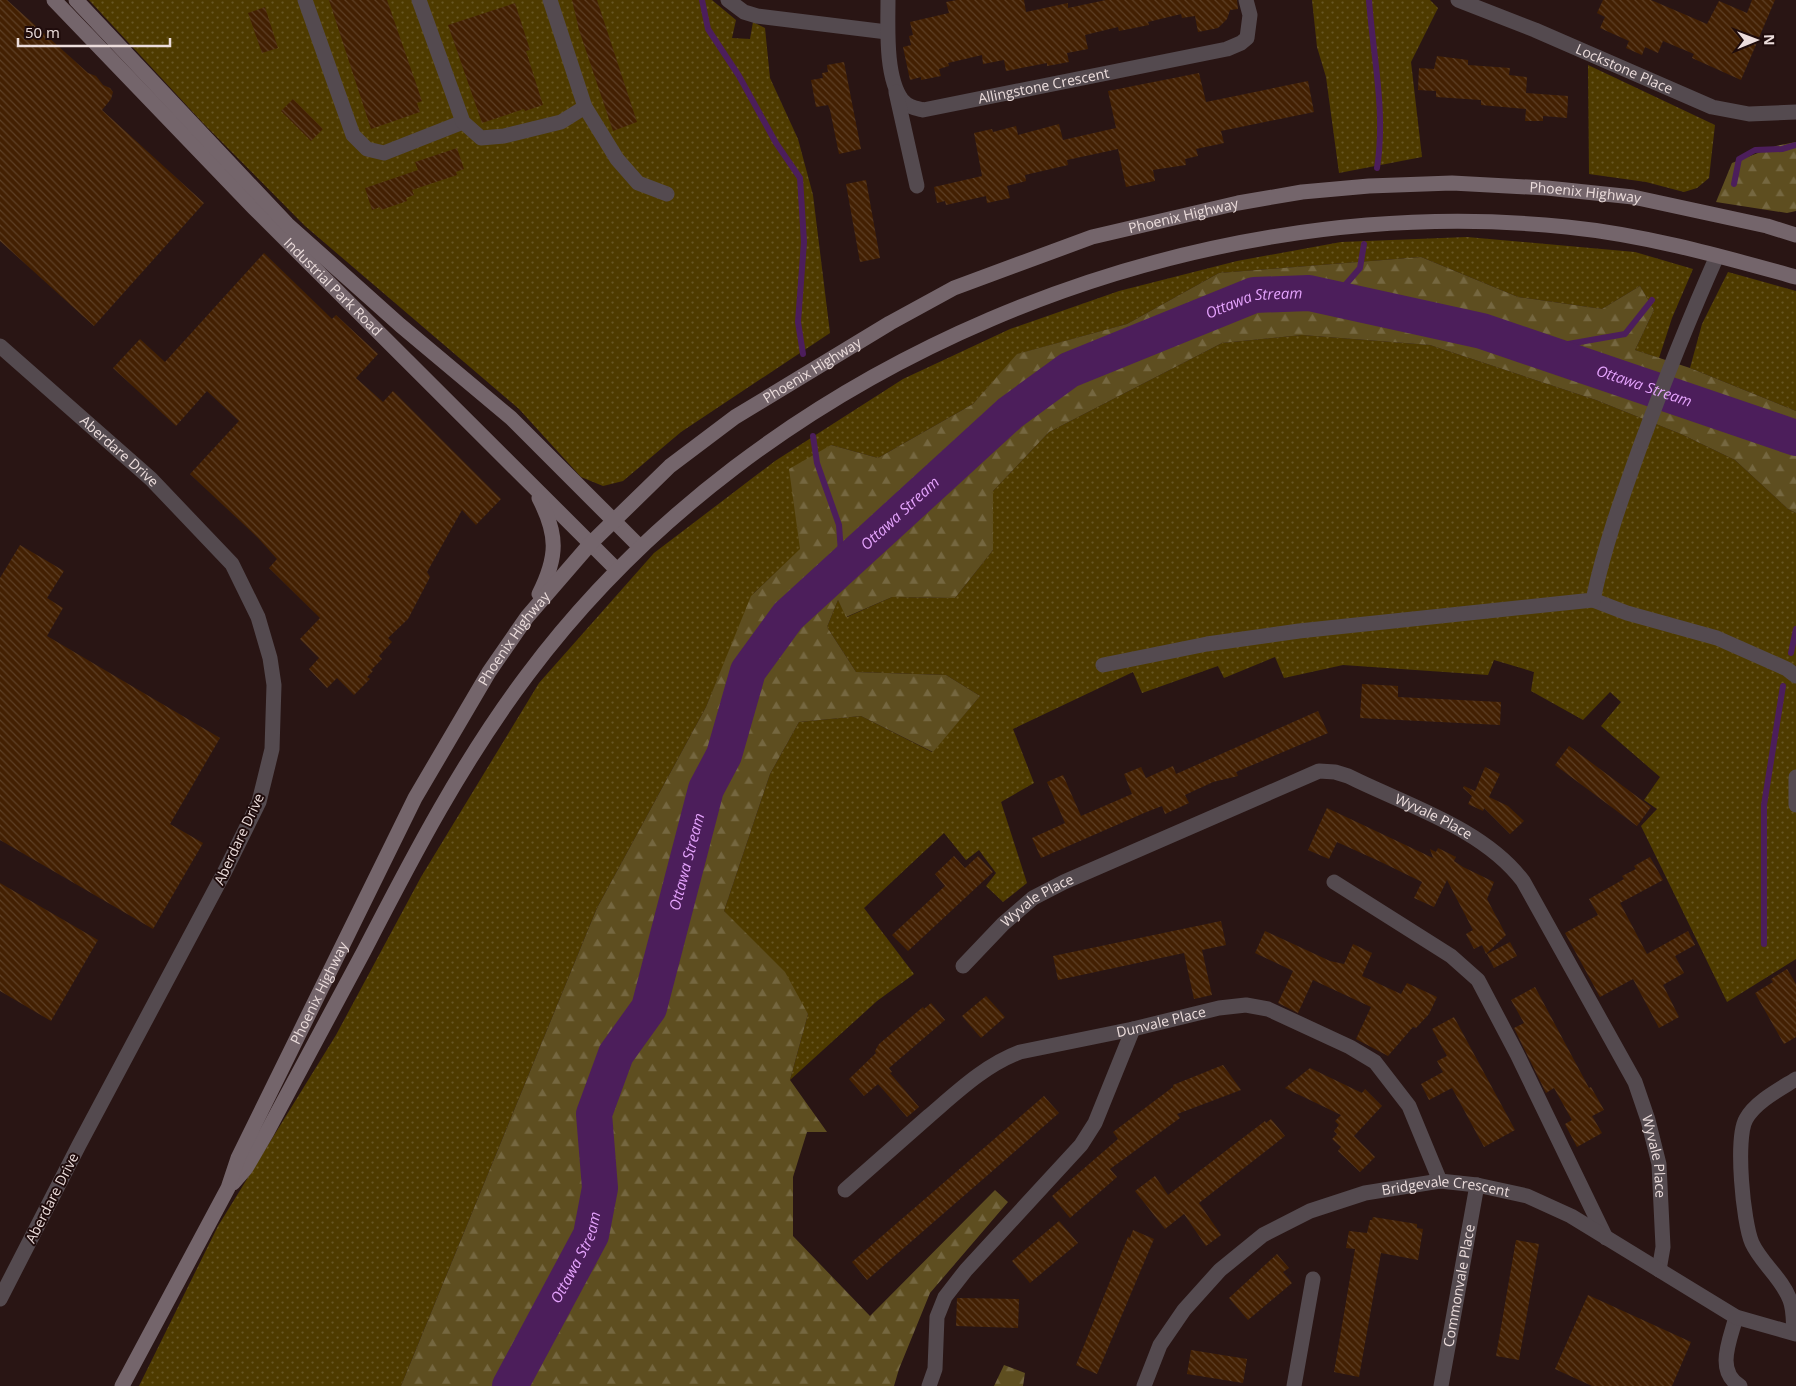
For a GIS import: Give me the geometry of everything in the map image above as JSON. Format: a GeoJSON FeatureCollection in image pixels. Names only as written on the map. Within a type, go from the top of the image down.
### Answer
{"type":"FeatureCollection","features":[{"type":"Feature","properties":{"kind":"main road","name":"Industrial Park Road"},"geometry":{"type":"LineString","coordinates":[[54,0],[254,208],[616,569]]}},
{"type":"Feature","properties":{"kind":"main road","name":"Industrial Park Road"},"geometry":{"type":"LineString","coordinates":[[76,0],[287,224],[400,325],[511,418],[639,546]]}},
{"type":"Feature","properties":{"kind":"main road","name":"Phoenix Highway"},"geometry":{"type":"LineString","coordinates":[[122,1386],[228,1188],[238,1158],[415,798],[489,672],[527,617],[613,520],[670,466],[735,417],[890,323],[954,288],[1092,237],[1238,203],[1302,192],[1369,186],[1452,183],[1546,188],[1633,196],[1767,226],[1796,235]]}},
{"type":"Feature","properties":{"kind":"main road","name":"Phoenix Highway"},"geometry":{"type":"LineString","coordinates":[[228,1188],[246,1168],[267,1132],[434,818],[526,676],[580,610],[639,546],[755,453],[839,398],[963,331],[1047,296],[1121,270],[1232,242],[1325,229],[1417,222],[1491,222],[1564,227],[1637,236],[1796,276]]}},
{"type":"Feature","properties":{"kind":"main road"},"geometry":{"type":"LineString","coordinates":[[527,617],[546,580],[553,560],[555,545],[552,529],[534,487]]}},
{"type":"Feature","properties":{"kind":"street"},"geometry":{"type":"LineString","coordinates":[[306,0],[353,135],[367,149],[384,153],[462,122]]}},
{"type":"Feature","properties":{"kind":"street"},"geometry":{"type":"LineString","coordinates":[[419,0],[462,122],[481,138],[504,136],[561,122],[585,107]]}},
{"type":"Feature","properties":{"kind":"street"},"geometry":{"type":"LineString","coordinates":[[550,0],[585,107],[617,159],[638,183],[667,194]]}},
{"type":"Feature","properties":{"kind":"street"},"geometry":{"type":"LineString","coordinates":[[728,0],[744,12],[757,16],[888,32]]}},
{"type":"Feature","properties":{"kind":"street"},"geometry":{"type":"LineString","coordinates":[[888,0],[888,32],[896,88],[917,186]]}},
{"type":"Feature","properties":{"kind":"street","name":"Allingstone Crescent"},"geometry":{"type":"LineString","coordinates":[[896,88],[903,101],[911,107],[923,110],[935,109],[1227,49],[1241,44],[1247,38],[1250,15],[1246,0]]}},
{"type":"Feature","properties":{"kind":"street","name":"Lockstone Place"},"geometry":{"type":"LineString","coordinates":[[1458,0],[1535,30],[1712,107],[1749,114],[1796,112]]}},
{"type":"Feature","properties":{"kind":"street"},"geometry":{"type":"LineString","coordinates":[[1593,600],[1601,559],[1614,519],[1679,342],[1717,256]]}},
{"type":"Feature","properties":{"kind":"street","name":"Aberdare Drive"},"geometry":{"type":"LineString","coordinates":[[0,346],[151,479],[232,564],[258,617],[270,658],[274,685],[272,749],[259,802],[225,871],[0,1299]]}},
{"type":"Feature","properties":{"kind":"street"},"geometry":{"type":"LineString","coordinates":[[1103,664],[1207,644],[1299,631],[1593,600],[1627,613],[1717,638],[1787,669],[1796,676]]}},
{"type":"Feature","properties":{"kind":"street","name":"Wyvale Place"},"geometry":{"type":"LineString","coordinates":[[963,966],[1003,924],[1033,898],[1064,882],[1320,771],[1335,772],[1348,776],[1473,835],[1511,864],[1523,880],[1635,1082],[1648,1120],[1658,1164],[1663,1247],[1659,1270]]}},
{"type":"Feature","properties":{"kind":"street"},"geometry":{"type":"LineString","coordinates":[[1796,777],[1796,805]]}},
{"type":"Feature","properties":{"kind":"street"},"geometry":{"type":"LineString","coordinates":[[1334,882],[1452,956],[1478,980],[1517,1054],[1606,1238]]}},
{"type":"Feature","properties":{"kind":"street","name":"Dunvale Place"},"geometry":{"type":"LineString","coordinates":[[845,1190],[947,1101],[987,1068],[1004,1058],[1020,1052],[1067,1041],[1133,1029],[1219,1008],[1246,1005],[1276,1013],[1350,1047],[1375,1062],[1409,1106],[1440,1181]]}},
{"type":"Feature","properties":{"kind":"street"},"geometry":{"type":"LineString","coordinates":[[929,1386],[935,1369],[937,1317],[945,1298],[966,1270],[1081,1145],[1096,1123],[1133,1029]]}},
{"type":"Feature","properties":{"kind":"street"},"geometry":{"type":"LineString","coordinates":[[1795,1334],[1790,1298],[1752,1243],[1746,1220],[1742,1183],[1742,1134],[1745,1120],[1752,1111],[1779,1089],[1796,1079]]}},
{"type":"Feature","properties":{"kind":"street","name":"Bridgevale Crescent"},"geometry":{"type":"LineString","coordinates":[[1144,1386],[1160,1345],[1184,1310],[1220,1270],[1263,1235],[1310,1210],[1365,1193],[1440,1181],[1477,1185],[1527,1196],[1571,1216],[1736,1317],[1795,1334]]}},
{"type":"Feature","properties":{"kind":"street","name":"Commonvale Place"},"geometry":{"type":"LineString","coordinates":[[1441,1386],[1477,1185]]}},
{"type":"Feature","properties":{"kind":"street"},"geometry":{"type":"LineString","coordinates":[[1294,1386],[1313,1279]]}},
{"type":"Feature","properties":{"kind":"street"},"geometry":{"type":"LineString","coordinates":[[1736,1317],[1725,1359],[1732,1381],[1740,1386]]}},
{"type":"Feature","properties":{"kind":"shaded area"},"geometry":{"type":"Polygon","coordinates":[[[89,0],[712,0],[736,20],[732,38],[750,39],[753,22],[765,28],[770,78],[798,139],[813,195],[830,333],[681,432],[623,481],[603,486],[581,477],[519,409],[305,226],[202,122],[89,0]]]}},
{"type":"Feature","properties":{"kind":"shaded area"},"geometry":{"type":"Polygon","coordinates":[[[1312,0],[1430,0],[1438,8],[1411,62],[1422,157],[1339,173],[1326,77],[1317,47],[1312,0]]]}},
{"type":"Feature","properties":{"kind":"shaded area"},"geometry":{"type":"Polygon","coordinates":[[[1588,65],[1715,125],[1709,178],[1697,188],[1684,192],[1646,182],[1589,174],[1588,65]]]}},
{"type":"Feature","properties":{"kind":"shaded area"},"geometry":{"type":"Polygon","coordinates":[[[1467,237],[1635,252],[1693,269],[1672,318],[1659,358],[1635,350],[1654,310],[1640,286],[1602,309],[1518,297],[1421,257],[1219,273],[1127,324],[1018,354],[973,404],[878,458],[831,445],[801,549],[754,593],[706,707],[597,908],[401,1386],[139,1386],[218,1226],[336,1035],[421,877],[539,683],[654,553],[775,461],[903,379],[1010,329],[1119,291],[1237,261],[1341,242],[1467,237]]]}},
{"type":"Feature","properties":{"kind":"shaded area"},"geometry":{"type":"Polygon","coordinates":[[[1728,272],[1796,291],[1796,411],[1690,368],[1702,324],[1728,272]]]}},
{"type":"Feature","properties":{"kind":"shaded area"},"geometry":{"type":"Polygon","coordinates":[[[1302,335],[1430,345],[1596,400],[1681,434],[1735,460],[1788,509],[1796,513],[1796,959],[1727,1002],[1641,826],[1657,809],[1644,800],[1660,777],[1601,726],[1621,702],[1610,692],[1583,720],[1531,691],[1534,672],[1494,660],[1488,675],[1343,665],[1284,678],[1275,657],[1224,678],[1218,666],[1142,693],[1133,672],[1013,729],[1034,783],[1001,802],[1027,883],[1003,902],[986,886],[996,873],[979,850],[966,860],[944,833],[864,908],[914,974],[877,1001],[790,1080],[808,1014],[724,911],[770,774],[799,722],[861,716],[932,752],[980,696],[946,675],[856,672],[827,627],[838,600],[847,617],[892,597],[955,598],[993,550],[993,491],[1049,432],[1222,343],[1302,335]]]}},
{"type":"Feature","properties":{"kind":"green space"},"geometry":{"type":"Polygon","coordinates":[[[1796,142],[1796,211],[1787,213],[1716,202],[1732,163],[1776,146],[1796,142]]]}},
{"type":"Feature","properties":{"kind":"green space"},"geometry":{"type":"Polygon","coordinates":[[[1421,257],[1518,297],[1602,309],[1640,286],[1654,310],[1635,350],[1690,368],[1796,411],[1796,513],[1788,509],[1735,460],[1681,434],[1596,400],[1430,345],[1302,335],[1222,343],[1049,432],[993,491],[993,550],[955,598],[892,597],[846,617],[838,600],[827,627],[856,672],[946,675],[980,696],[933,752],[861,716],[799,722],[770,774],[724,911],[785,972],[808,1014],[790,1080],[827,1132],[807,1132],[793,1177],[793,1236],[870,1316],[995,1190],[1008,1202],[930,1293],[894,1386],[401,1386],[597,908],[706,707],[751,596],[800,549],[789,469],[831,445],[878,458],[973,404],[1017,354],[1127,324],[1219,273],[1421,257]]]}},
{"type":"Feature","properties":{"kind":"green space"},"geometry":{"type":"Polygon","coordinates":[[[1004,1365],[1025,1373],[1023,1386],[994,1386],[1004,1365]]]}},
{"type":"Feature","properties":{"kind":"building"},"geometry":{"type":"Polygon","coordinates":[[[0,0],[7,0],[88,73],[96,76],[103,85],[110,88],[113,92],[111,99],[102,110],[204,203],[94,326],[0,241],[0,0]]]}},
{"type":"Feature","properties":{"kind":"building"},"geometry":{"type":"Polygon","coordinates":[[[329,0],[387,0],[422,101],[417,103],[420,112],[371,129],[329,0]]]}},
{"type":"Feature","properties":{"kind":"building"},"geometry":{"type":"Polygon","coordinates":[[[572,0],[597,0],[637,122],[613,131],[579,30],[572,0]]]}},
{"type":"Feature","properties":{"kind":"building"},"geometry":{"type":"Polygon","coordinates":[[[957,0],[1024,0],[1026,12],[1068,3],[1068,8],[1106,0],[1237,0],[1238,9],[1230,10],[1227,19],[1218,28],[1198,32],[1195,16],[1182,18],[1181,14],[1148,22],[1149,25],[1119,31],[1118,27],[1085,35],[1088,49],[1067,53],[1069,62],[1047,66],[1047,63],[1006,71],[1004,60],[983,64],[982,55],[948,63],[949,66],[939,69],[941,76],[921,80],[921,77],[910,80],[903,47],[911,45],[909,36],[913,35],[910,22],[949,13],[946,2],[957,0]]]}},
{"type":"Feature","properties":{"kind":"building"},"geometry":{"type":"Polygon","coordinates":[[[1603,0],[1651,0],[1707,24],[1719,1],[1747,13],[1752,0],[1775,0],[1741,80],[1692,58],[1694,54],[1663,41],[1658,53],[1645,47],[1642,55],[1626,48],[1629,41],[1600,28],[1605,17],[1597,13],[1603,0]]]}},
{"type":"Feature","properties":{"kind":"building"},"geometry":{"type":"Polygon","coordinates":[[[515,3],[530,50],[526,51],[543,105],[525,111],[524,109],[482,123],[448,25],[515,3]]]}},
{"type":"Feature","properties":{"kind":"building"},"geometry":{"type":"Polygon","coordinates":[[[265,7],[278,48],[262,53],[248,13],[265,7]]]}},
{"type":"Feature","properties":{"kind":"building"},"geometry":{"type":"Polygon","coordinates":[[[1437,56],[1468,60],[1468,65],[1510,68],[1509,75],[1527,77],[1526,93],[1568,96],[1567,118],[1543,116],[1543,121],[1525,121],[1526,109],[1481,105],[1481,100],[1436,97],[1436,91],[1418,90],[1419,68],[1434,69],[1437,56]]]}},
{"type":"Feature","properties":{"kind":"building"},"geometry":{"type":"Polygon","coordinates":[[[844,62],[861,149],[839,154],[830,110],[828,105],[816,107],[811,80],[823,78],[822,73],[828,72],[827,65],[844,62]]]}},
{"type":"Feature","properties":{"kind":"building"},"geometry":{"type":"Polygon","coordinates":[[[1199,73],[1206,102],[1308,81],[1314,112],[1221,131],[1224,143],[1196,149],[1198,156],[1185,159],[1186,165],[1153,170],[1155,181],[1126,187],[1118,149],[1067,160],[1068,165],[1025,175],[1026,181],[1007,186],[1010,198],[987,203],[986,196],[946,205],[945,201],[937,203],[934,187],[982,176],[974,133],[992,129],[993,132],[1016,126],[1018,135],[1059,124],[1063,140],[1116,128],[1108,91],[1199,73]]]}},
{"type":"Feature","properties":{"kind":"building"},"geometry":{"type":"Polygon","coordinates":[[[293,99],[323,129],[311,141],[281,111],[293,99]]]}},
{"type":"Feature","properties":{"kind":"building"},"geometry":{"type":"Polygon","coordinates":[[[457,148],[464,169],[456,172],[457,175],[412,190],[414,195],[406,198],[407,201],[381,210],[380,207],[372,210],[365,188],[418,170],[415,162],[457,148]]]}},
{"type":"Feature","properties":{"kind":"building"},"geometry":{"type":"Polygon","coordinates":[[[866,180],[880,258],[860,262],[846,184],[866,180]]]}},
{"type":"Feature","properties":{"kind":"building"},"geometry":{"type":"Polygon","coordinates":[[[264,253],[332,319],[336,315],[378,354],[356,378],[383,402],[393,391],[501,499],[476,525],[462,510],[427,572],[430,577],[408,619],[388,638],[392,642],[379,656],[382,659],[371,670],[373,671],[367,677],[370,679],[354,695],[337,678],[327,688],[309,669],[319,658],[300,639],[320,618],[269,568],[277,559],[258,538],[190,474],[239,421],[207,391],[176,426],[113,368],[140,339],[165,362],[264,253]]]}},
{"type":"Feature","properties":{"kind":"building"},"geometry":{"type":"Polygon","coordinates":[[[20,545],[64,571],[47,598],[63,608],[47,636],[220,738],[170,824],[203,843],[153,929],[0,840],[0,578],[20,545]]]}},
{"type":"Feature","properties":{"kind":"building"},"geometry":{"type":"Polygon","coordinates":[[[1362,684],[1398,686],[1398,697],[1501,702],[1500,725],[1360,718],[1362,684]]]}},
{"type":"Feature","properties":{"kind":"building"},"geometry":{"type":"Polygon","coordinates":[[[1318,711],[1328,733],[1236,772],[1238,776],[1213,782],[1185,795],[1189,803],[1165,814],[1162,806],[1041,858],[1032,838],[1065,823],[1047,782],[1063,775],[1081,816],[1132,794],[1124,774],[1141,767],[1146,778],[1173,766],[1176,774],[1318,711]]]}},
{"type":"Feature","properties":{"kind":"building"},"geometry":{"type":"Polygon","coordinates":[[[1569,746],[1651,807],[1637,826],[1555,765],[1569,746]]]}},
{"type":"Feature","properties":{"kind":"building"},"geometry":{"type":"Polygon","coordinates":[[[1485,767],[1500,774],[1489,797],[1508,806],[1524,821],[1510,834],[1484,808],[1483,811],[1468,804],[1472,796],[1463,788],[1464,786],[1475,791],[1485,767]]]}},
{"type":"Feature","properties":{"kind":"building"},"geometry":{"type":"Polygon","coordinates":[[[1327,808],[1433,858],[1430,849],[1436,852],[1438,848],[1456,857],[1454,861],[1463,867],[1494,882],[1487,899],[1506,935],[1486,954],[1482,945],[1474,949],[1466,934],[1473,930],[1447,880],[1434,907],[1414,898],[1422,882],[1337,842],[1329,859],[1308,850],[1327,808]]]}},
{"type":"Feature","properties":{"kind":"building"},"geometry":{"type":"Polygon","coordinates":[[[954,856],[965,868],[978,856],[993,872],[908,951],[892,935],[945,886],[935,874],[954,856]]]}},
{"type":"Feature","properties":{"kind":"building"},"geometry":{"type":"Polygon","coordinates":[[[1650,857],[1663,880],[1620,903],[1647,954],[1688,931],[1695,945],[1675,956],[1684,973],[1663,985],[1679,1017],[1659,1028],[1633,979],[1600,997],[1565,933],[1598,915],[1589,899],[1624,879],[1622,876],[1636,869],[1634,866],[1650,857]]]}},
{"type":"Feature","properties":{"kind":"building"},"geometry":{"type":"Polygon","coordinates":[[[0,883],[98,940],[51,1021],[0,991],[0,883]]]}},
{"type":"Feature","properties":{"kind":"building"},"geometry":{"type":"Polygon","coordinates":[[[1221,921],[1226,945],[1202,950],[1212,995],[1194,999],[1184,953],[1058,980],[1053,956],[1221,921]]]}},
{"type":"Feature","properties":{"kind":"building"},"geometry":{"type":"Polygon","coordinates":[[[1265,931],[1330,961],[1344,964],[1353,944],[1372,953],[1362,976],[1401,994],[1407,983],[1437,997],[1429,1014],[1416,1028],[1413,1027],[1388,1056],[1356,1039],[1371,1007],[1313,980],[1298,1013],[1278,1003],[1293,971],[1255,953],[1265,931]]]}},
{"type":"Feature","properties":{"kind":"building"},"geometry":{"type":"Polygon","coordinates":[[[1510,942],[1517,956],[1494,968],[1487,954],[1510,942]]]}},
{"type":"Feature","properties":{"kind":"building"},"geometry":{"type":"Polygon","coordinates":[[[1787,969],[1796,984],[1796,1037],[1784,1044],[1755,993],[1773,982],[1771,979],[1787,969]]]}},
{"type":"Feature","properties":{"kind":"building"},"geometry":{"type":"Polygon","coordinates":[[[1535,987],[1589,1088],[1591,1087],[1604,1110],[1592,1116],[1602,1133],[1577,1147],[1565,1124],[1572,1120],[1554,1088],[1546,1093],[1514,1028],[1524,1023],[1511,1000],[1535,987]]]}},
{"type":"Feature","properties":{"kind":"building"},"geometry":{"type":"Polygon","coordinates":[[[986,996],[1005,1017],[981,1038],[962,1016],[986,996]]]}},
{"type":"Feature","properties":{"kind":"building"},"geometry":{"type":"Polygon","coordinates":[[[931,1003],[945,1020],[889,1068],[892,1072],[890,1073],[919,1107],[907,1117],[878,1084],[864,1096],[849,1079],[876,1053],[875,1051],[879,1044],[923,1007],[924,1009],[931,1003]]]}},
{"type":"Feature","properties":{"kind":"building"},"geometry":{"type":"Polygon","coordinates":[[[1454,1017],[1515,1130],[1484,1147],[1452,1088],[1429,1100],[1421,1084],[1443,1072],[1437,1061],[1447,1056],[1432,1029],[1454,1017]]]}},
{"type":"Feature","properties":{"kind":"building"},"geometry":{"type":"Polygon","coordinates":[[[1223,1065],[1241,1090],[1177,1114],[1180,1118],[1110,1169],[1117,1177],[1070,1218],[1052,1196],[1118,1139],[1113,1132],[1173,1087],[1173,1085],[1223,1065]]]}},
{"type":"Feature","properties":{"kind":"building"},"geometry":{"type":"Polygon","coordinates":[[[1310,1068],[1362,1093],[1365,1089],[1382,1106],[1354,1136],[1375,1157],[1360,1172],[1338,1151],[1341,1147],[1332,1139],[1337,1134],[1334,1131],[1339,1125],[1335,1121],[1341,1115],[1285,1088],[1310,1068]]]}},
{"type":"Feature","properties":{"kind":"building"},"geometry":{"type":"Polygon","coordinates":[[[1044,1096],[1059,1113],[867,1280],[852,1262],[1044,1096]]]}},
{"type":"Feature","properties":{"kind":"building"},"geometry":{"type":"Polygon","coordinates":[[[1271,1119],[1285,1136],[1199,1203],[1221,1235],[1206,1246],[1184,1214],[1165,1229],[1135,1191],[1155,1176],[1168,1195],[1265,1121],[1266,1123],[1271,1119]]]}},
{"type":"Feature","properties":{"kind":"building"},"geometry":{"type":"Polygon","coordinates":[[[1373,1217],[1417,1224],[1417,1228],[1423,1229],[1418,1260],[1381,1253],[1359,1377],[1334,1372],[1355,1249],[1346,1248],[1349,1231],[1367,1233],[1370,1220],[1373,1217]]]}},
{"type":"Feature","properties":{"kind":"building"},"geometry":{"type":"Polygon","coordinates":[[[1059,1221],[1078,1243],[1030,1283],[1012,1261],[1059,1221]]]}},
{"type":"Feature","properties":{"kind":"building"},"geometry":{"type":"Polygon","coordinates":[[[1133,1230],[1154,1239],[1097,1374],[1076,1365],[1128,1237],[1130,1238],[1133,1230]]]}},
{"type":"Feature","properties":{"kind":"building"},"geometry":{"type":"Polygon","coordinates":[[[1516,1240],[1539,1244],[1519,1360],[1496,1356],[1516,1240]]]}},
{"type":"Feature","properties":{"kind":"building"},"geometry":{"type":"Polygon","coordinates":[[[1277,1254],[1289,1268],[1283,1272],[1292,1283],[1248,1320],[1229,1298],[1277,1254]]]}},
{"type":"Feature","properties":{"kind":"building"},"geometry":{"type":"Polygon","coordinates":[[[1588,1295],[1691,1342],[1672,1386],[1592,1386],[1555,1369],[1588,1295]]]}},
{"type":"Feature","properties":{"kind":"building"},"geometry":{"type":"Polygon","coordinates":[[[957,1298],[1019,1299],[1018,1328],[956,1326],[957,1298]]]}},
{"type":"Feature","properties":{"kind":"building"},"geometry":{"type":"Polygon","coordinates":[[[1191,1350],[1247,1359],[1243,1383],[1187,1374],[1191,1350]]]}},
{"type":"Feature","properties":{"kind":"waterway"},"geometry":{"type":"LineString","coordinates":[[702,0],[708,29],[739,76],[776,143],[800,178],[804,242],[798,322],[803,354]]}},
{"type":"Feature","properties":{"kind":"waterway"},"geometry":{"type":"LineString","coordinates":[[1369,0],[1378,84],[1380,126],[1377,168]]}},
{"type":"Feature","properties":{"kind":"waterway"},"geometry":{"type":"LineString","coordinates":[[1734,184],[1739,159],[1755,150],[1782,149],[1796,145]]}},
{"type":"Feature","properties":{"kind":"waterway"},"geometry":{"type":"LineString","coordinates":[[1334,298],[1360,268],[1364,244]]}},
{"type":"Feature","properties":{"kind":"waterway","name":"Ottawa Stream"},"geometry":{"type":"LineString","coordinates":[[510,1386],[591,1235],[600,1188],[594,1114],[616,1054],[649,1008],[706,789],[724,755],[748,671],[788,616],[1010,413],[1069,370],[1254,295],[1309,293],[1482,331],[1796,438]]}},
{"type":"Feature","properties":{"kind":"waterway"},"geometry":{"type":"LineString","coordinates":[[1545,352],[1557,346],[1625,334],[1652,300]]}},
{"type":"Feature","properties":{"kind":"waterway"},"geometry":{"type":"LineString","coordinates":[[813,436],[817,463],[839,525],[842,566]]}},
{"type":"Feature","properties":{"kind":"waterway"},"geometry":{"type":"LineString","coordinates":[[1791,653],[1796,629]]}},
{"type":"Feature","properties":{"kind":"waterway"},"geometry":{"type":"LineString","coordinates":[[1764,944],[1764,805],[1783,686]]}}]}
